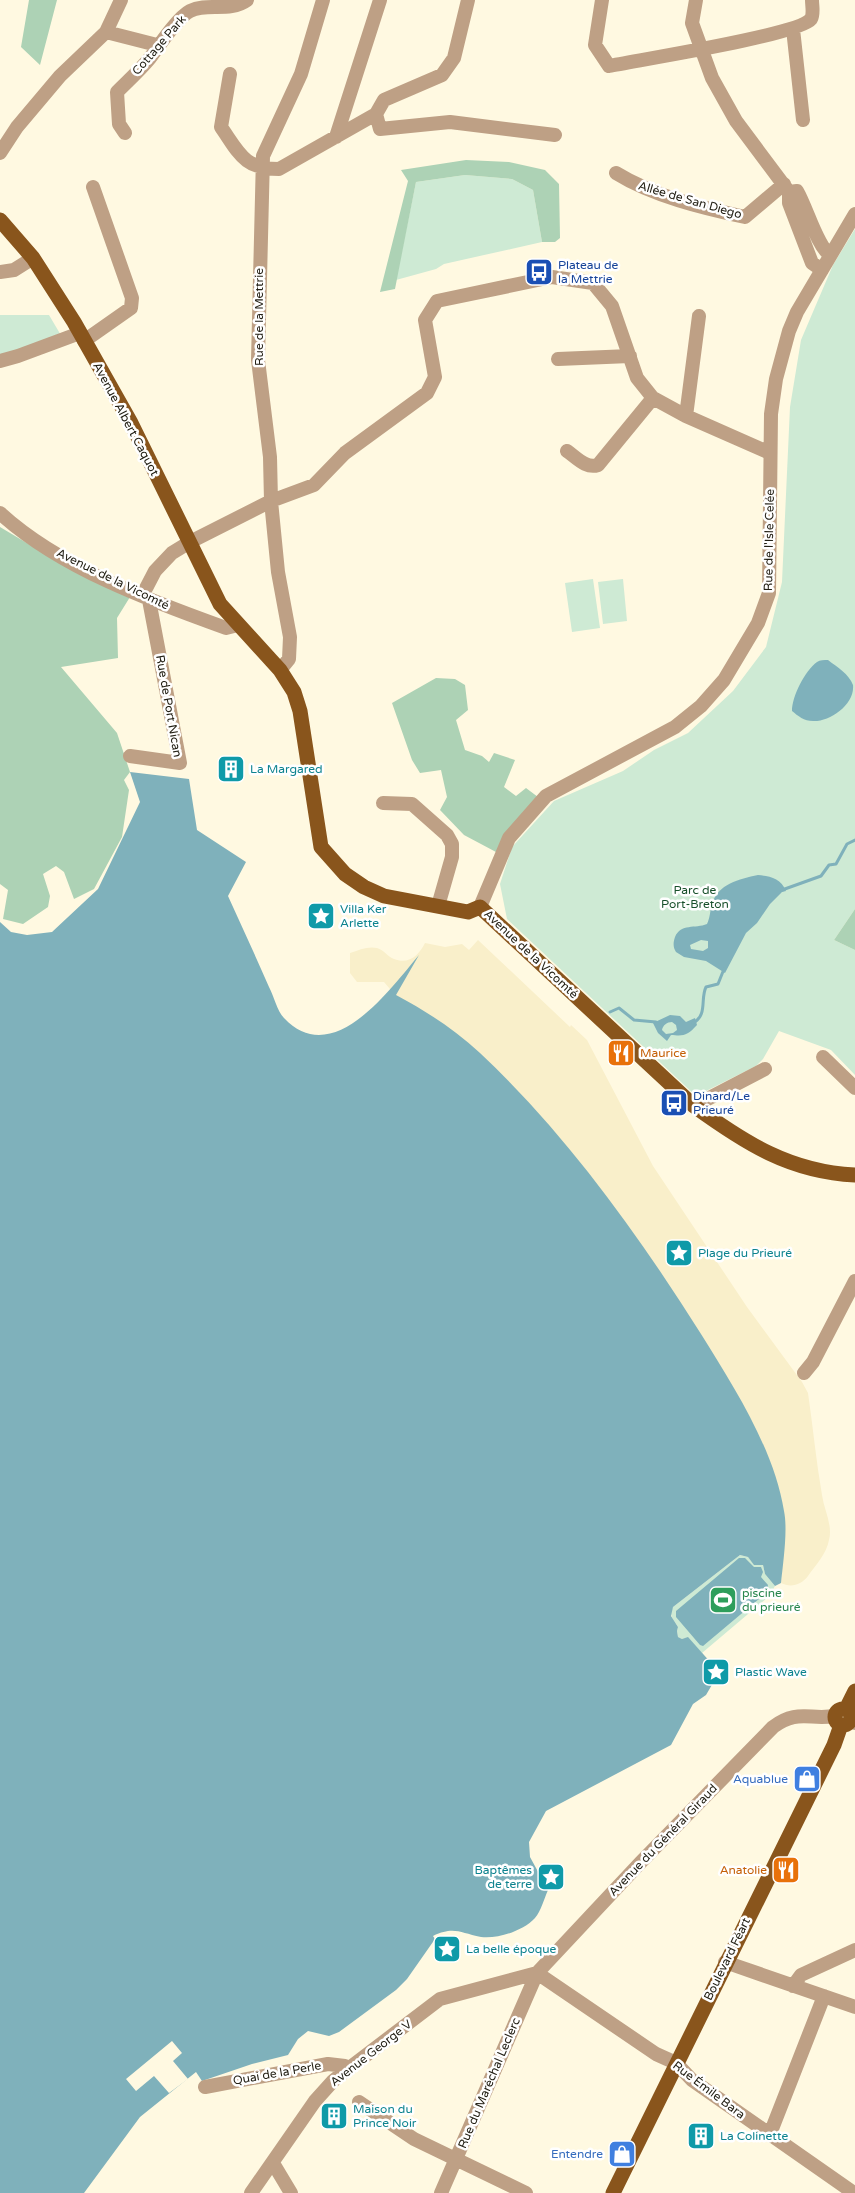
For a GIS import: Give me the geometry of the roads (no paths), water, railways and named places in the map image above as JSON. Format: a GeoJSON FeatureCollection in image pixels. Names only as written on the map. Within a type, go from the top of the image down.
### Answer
{"type":"FeatureCollection","features":[{"type":"Feature","properties":{"kind":"main road","name":"Avenue Albert Caquot"},"geometry":{"type":"LineString","coordinates":[[0,220],[33,258],[82,337],[131,423],[220,604],[238,625]]}},
{"type":"Feature","properties":{"kind":"main road","name":"Avenue de la Vicomté"},"geometry":{"type":"LineString","coordinates":[[238,625],[280,670],[294,692],[300,711],[321,847],[345,874],[364,888],[384,896],[468,912],[480,907],[694,1106],[744,1140],[778,1159],[814,1170],[855,1175]]}},
{"type":"Feature","properties":{"kind":"main road","name":"Boulevard Féart"},"geometry":{"type":"LineString","coordinates":[[618,2191],[676,2063],[830,1754],[848,1712]]}},
{"type":"Feature","properties":{"kind":"street"},"geometry":{"type":"LineString","coordinates":[[0,153],[17,127],[60,76],[106,32],[121,0]]}},
{"type":"Feature","properties":{"kind":"street","name":"Cottage Park"},"geometry":{"type":"LineString","coordinates":[[125,133],[119,124],[117,92],[150,57],[157,45],[188,12],[198,8],[227,8],[247,0]]}},
{"type":"Feature","properties":{"kind":"street","name":"Rue de la Mettrie"},"geometry":{"type":"LineString","coordinates":[[280,670],[289,658],[290,637],[278,572],[270,501],[270,457],[258,360],[263,156],[301,74],[323,0]]}},
{"type":"Feature","properties":{"kind":"street"},"geometry":{"type":"LineString","coordinates":[[336,137],[380,0]]}},
{"type":"Feature","properties":{"kind":"street"},"geometry":{"type":"LineString","coordinates":[[230,74],[221,127],[244,160],[263,169],[279,169],[376,114],[384,100],[442,75],[454,58],[468,0]]}},
{"type":"Feature","properties":{"kind":"street"},"geometry":{"type":"LineString","coordinates":[[602,0],[595,45],[609,66],[702,49],[793,29],[810,20],[812,16],[812,0]]}},
{"type":"Feature","properties":{"kind":"street"},"geometry":{"type":"LineString","coordinates":[[696,0],[692,23],[712,78],[736,121],[786,188],[789,203],[812,263],[822,270]]}},
{"type":"Feature","properties":{"kind":"street"},"geometry":{"type":"LineString","coordinates":[[793,29],[803,120]]}},
{"type":"Feature","properties":{"kind":"street","name":"Cottage Park"},"geometry":{"type":"LineString","coordinates":[[106,32],[157,45]]}},
{"type":"Feature","properties":{"kind":"street"},"geometry":{"type":"LineString","coordinates":[[376,114],[380,129],[450,122],[556,135]]}},
{"type":"Feature","properties":{"kind":"street","name":"Allée de San Diego"},"geometry":{"type":"LineString","coordinates":[[616,173],[637,186],[745,217],[786,188]]}},
{"type":"Feature","properties":{"kind":"street"},"geometry":{"type":"LineString","coordinates":[[0,360],[82,337],[131,308],[132,298],[93,187]]}},
{"type":"Feature","properties":{"kind":"street"},"geometry":{"type":"LineString","coordinates":[[786,188],[797,191],[808,211],[824,250],[830,255]]}},
{"type":"Feature","properties":{"kind":"street","name":"Rue de l'Isle Celée"},"geometry":{"type":"LineString","coordinates":[[480,907],[509,838],[546,796],[675,727],[701,706],[724,680],[758,623],[769,593],[771,414],[783,352],[797,312],[855,214]]}},
{"type":"Feature","properties":{"kind":"street"},"geometry":{"type":"LineString","coordinates":[[0,272],[14,270],[33,258]]}},
{"type":"Feature","properties":{"kind":"street"},"geometry":{"type":"LineString","coordinates":[[145,598],[155,571],[172,553],[270,501],[314,485],[345,453],[427,393],[435,377],[425,320],[436,301],[552,277],[593,283],[612,306],[637,378],[653,398],[686,416],[770,453]]}},
{"type":"Feature","properties":{"kind":"street"},"geometry":{"type":"LineString","coordinates":[[686,416],[699,316]]}},
{"type":"Feature","properties":{"kind":"street"},"geometry":{"type":"LineString","coordinates":[[558,359],[630,356]]}},
{"type":"Feature","properties":{"kind":"street"},"geometry":{"type":"LineString","coordinates":[[568,451],[586,465],[591,467],[598,465],[653,398]]}},
{"type":"Feature","properties":{"kind":"street","name":"Avenue de la Vicomté"},"geometry":{"type":"LineString","coordinates":[[0,513],[12,524],[65,558],[145,598],[226,628],[238,625]]}},
{"type":"Feature","properties":{"kind":"street","name":"Rue de Port Nican"},"geometry":{"type":"LineString","coordinates":[[130,756],[180,763],[145,598]]}},
{"type":"Feature","properties":{"kind":"street"},"geometry":{"type":"LineString","coordinates":[[383,803],[412,804],[447,835],[452,844],[452,857],[438,906]]}},
{"type":"Feature","properties":{"kind":"street"},"geometry":{"type":"LineString","coordinates":[[823,1057],[855,1088]]}},
{"type":"Feature","properties":{"kind":"street"},"geometry":{"type":"LineString","coordinates":[[694,1106],[765,1069]]}},
{"type":"Feature","properties":{"kind":"street"},"geometry":{"type":"LineString","coordinates":[[804,1373],[818,1354],[855,1281]]}},
{"type":"Feature","properties":{"kind":"street","name":"Avenue du Général Giraud"},"geometry":{"type":"LineString","coordinates":[[536,1973],[773,1727],[786,1718],[795,1716],[823,1718],[848,1712]]}},
{"type":"Feature","properties":{"kind":"street"},"geometry":{"type":"LineString","coordinates":[[793,1986],[801,1975],[855,1950]]}},
{"type":"Feature","properties":{"kind":"street"},"geometry":{"type":"LineString","coordinates":[[725,1962],[855,2007]]}},
{"type":"Feature","properties":{"kind":"street","name":"Rue Émile Bara"},"geometry":{"type":"LineString","coordinates":[[536,1973],[656,2054],[676,2063],[692,2080],[854,2193]]}},
{"type":"Feature","properties":{"kind":"street","name":"Avenue George V"},"geometry":{"type":"LineString","coordinates":[[251,2193],[315,2101],[333,2081],[348,2069],[440,2000],[536,1973]]}},
{"type":"Feature","properties":{"kind":"street","name":"Rue du Maréchal Leclerc"},"geometry":{"type":"LineString","coordinates":[[441,2193],[536,1973]]}},
{"type":"Feature","properties":{"kind":"street"},"geometry":{"type":"LineString","coordinates":[[770,2134],[824,1996]]}},
{"type":"Feature","properties":{"kind":"street","name":"Quai de la Perle"},"geometry":{"type":"LineString","coordinates":[[205,2087],[328,2064],[345,2066],[348,2069]]}},
{"type":"Feature","properties":{"kind":"street"},"geometry":{"type":"LineString","coordinates":[[358,2102],[414,2139],[526,2193]]}},
{"type":"Feature","properties":{"kind":"street"},"geometry":{"type":"LineString","coordinates":[[273,2163],[291,2193]]}},
{"type":"Feature","properties":{"kind":"water"},"geometry":{"type":"Polygon","coordinates":[[[828,660],[849,677],[853,685],[853,692],[840,711],[826,719],[810,721],[804,719],[792,711],[794,698],[812,666],[819,661],[828,660]]]}},
{"type":"Feature","properties":{"kind":"water"},"geometry":{"type":"Polygon","coordinates":[[[130,772],[189,779],[197,830],[246,862],[228,896],[279,1011],[284,1018],[303,1032],[322,1035],[341,1030],[359,1019],[393,986],[419,955],[396,995],[440,1021],[470,1044],[512,1084],[542,1117],[599,1186],[652,1259],[726,1375],[762,1442],[779,1488],[785,1519],[784,1556],[781,1583],[775,1586],[765,1574],[763,1565],[754,1565],[748,1557],[740,1555],[673,1607],[671,1616],[678,1627],[678,1637],[682,1639],[688,1637],[712,1664],[713,1683],[706,1695],[693,1704],[671,1745],[546,1811],[529,1842],[530,1857],[548,1890],[539,1912],[530,1923],[510,1933],[495,1937],[481,1937],[452,1931],[446,1931],[433,1936],[435,1939],[407,1979],[396,1990],[339,2032],[329,2036],[308,2031],[298,2039],[288,2055],[252,2064],[202,2081],[196,2072],[140,2117],[84,2193],[0,2193],[0,922],[11,932],[27,935],[52,932],[98,889],[140,802],[130,772]]]}},
{"type":"Feature","properties":{"kind":"water"},"geometry":{"type":"Polygon","coordinates":[[[758,875],[775,878],[786,891],[782,892],[770,904],[757,923],[746,933],[725,973],[706,961],[684,957],[676,952],[674,948],[675,937],[685,928],[707,924],[715,897],[724,887],[758,875]],[[701,940],[690,945],[691,949],[703,951],[708,948],[708,941],[701,940]]]}},
{"type":"Feature","properties":{"kind":"water"},"geometry":{"type":"Polygon","coordinates":[[[670,1015],[680,1016],[686,1022],[695,1018],[697,1025],[685,1034],[671,1035],[667,1041],[658,1033],[653,1023],[670,1015]],[[672,1022],[668,1023],[664,1025],[662,1030],[666,1034],[673,1033],[677,1030],[676,1025],[672,1022]]]}},
{"type":"Feature","properties":{"kind":"water","name":"piscine du prieuré"},"geometry":{"type":"Polygon","coordinates":[[[739,1558],[745,1558],[754,1567],[761,1567],[763,1572],[761,1577],[768,1585],[766,1593],[703,1646],[700,1645],[676,1617],[676,1611],[739,1558]]]}},
{"type":"Feature","properties":{"kind":"waterway"},"geometry":{"type":"LineString","coordinates":[[782,890],[821,876],[829,865],[836,864],[847,844],[855,840]]}},
{"type":"Feature","properties":{"kind":"waterway"},"geometry":{"type":"LineString","coordinates":[[693,1023],[701,1016],[706,987],[718,984],[724,969]]}},
{"type":"Feature","properties":{"kind":"waterway"},"geometry":{"type":"LineString","coordinates":[[610,1012],[619,1008],[634,1020],[656,1022]]}},
{"type":"Feature","properties":{"kind":"place","name":"Plateau de la Mettrie"},"geometry":{"type":"Point","coordinates":[539,272]}},
{"type":"Feature","properties":{"kind":"place","name":"La Margared"},"geometry":{"type":"Point","coordinates":[231,769]}},
{"type":"Feature","properties":{"kind":"place","name":"Villa Ker Arlette"},"geometry":{"type":"Point","coordinates":[321,916]}},
{"type":"Feature","properties":{"kind":"place","name":"Maurice"},"geometry":{"type":"Point","coordinates":[621,1053]}},
{"type":"Feature","properties":{"kind":"place","name":"Dinard/Le Prieuré"},"geometry":{"type":"Point","coordinates":[674,1103]}},
{"type":"Feature","properties":{"kind":"place","name":"Plage du Prieuré"},"geometry":{"type":"Point","coordinates":[679,1253]}},
{"type":"Feature","properties":{"kind":"place","name":"piscine du prieuré"},"geometry":{"type":"Point","coordinates":[723,1600]}},
{"type":"Feature","properties":{"kind":"place","name":"Plastic Wave"},"geometry":{"type":"Point","coordinates":[716,1672]}},
{"type":"Feature","properties":{"kind":"place","name":"Aquablue"},"geometry":{"type":"Point","coordinates":[807,1779]}},
{"type":"Feature","properties":{"kind":"place","name":"Anatolie"},"geometry":{"type":"Point","coordinates":[786,1870]}},
{"type":"Feature","properties":{"kind":"place","name":"Baptêmes de terre"},"geometry":{"type":"Point","coordinates":[551,1877]}},
{"type":"Feature","properties":{"kind":"place","name":"La belle époque"},"geometry":{"type":"Point","coordinates":[447,1949]}},
{"type":"Feature","properties":{"kind":"place","name":"Maison du Prince Noir"},"geometry":{"type":"Point","coordinates":[334,2116]}},
{"type":"Feature","properties":{"kind":"place","name":"La Colinette"},"geometry":{"type":"Point","coordinates":[701,2136]}},
{"type":"Feature","properties":{"kind":"place","name":"Entendre"},"geometry":{"type":"Point","coordinates":[622,2154]}},
{"type":"Feature","properties":{"kind":"park label","name":"Parc de Port-Breton"},"geometry":{"type":"Point","coordinates":[695,897]}}]}
